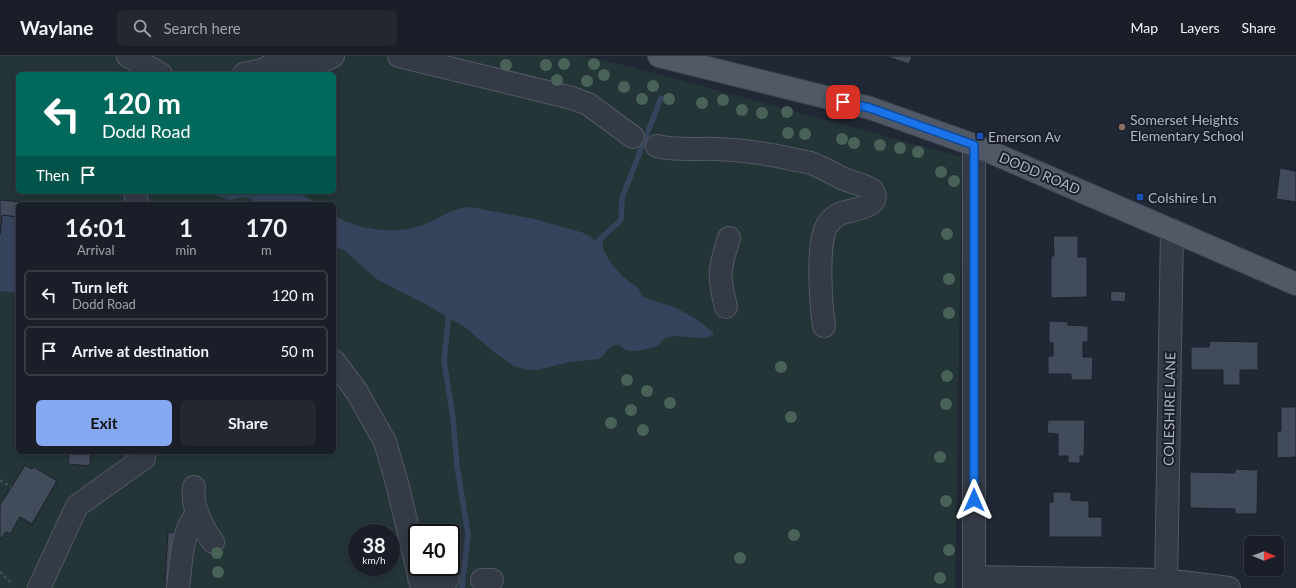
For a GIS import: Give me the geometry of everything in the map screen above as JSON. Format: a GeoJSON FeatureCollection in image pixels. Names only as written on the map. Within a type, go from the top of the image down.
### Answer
{"type":"FeatureCollection","features":[{"type":"Feature","properties":{"kind":"main road","name":"DODD ROAD"},"geometry":{"type":"LineString","coordinates":[[659,56],[870,108],[974,145],[1296,284]]}},
{"type":"Feature","properties":{"kind":"street"},"geometry":{"type":"LineString","coordinates":[[128,56],[157,72]]}},
{"type":"Feature","properties":{"kind":"street"},"geometry":{"type":"LineString","coordinates":[[255,72],[266,70],[278,59],[303,68],[317,64],[333,56]]}},
{"type":"Feature","properties":{"kind":"street"},"geometry":{"type":"LineString","coordinates":[[399,56],[572,98],[588,104],[634,137]]}},
{"type":"Feature","properties":{"kind":"street"},"geometry":{"type":"LineString","coordinates":[[974,145],[974,582],[1166,584],[1228,588]]}},
{"type":"Feature","properties":{"kind":"street"},"geometry":{"type":"LineString","coordinates":[[657,146],[668,149],[716,149],[769,154],[811,163],[843,179],[866,186],[872,190],[874,196],[873,201],[867,207],[839,214],[826,226],[822,236],[822,311],[824,326]]}},
{"type":"Feature","properties":{"kind":"street","name":"COLESHIRE LANE"},"geometry":{"type":"LineString","coordinates":[[1166,584],[1172,230]]}},
{"type":"Feature","properties":{"kind":"street"},"geometry":{"type":"LineString","coordinates":[[726,307],[720,278],[720,265],[729,238]]}},
{"type":"Feature","properties":{"kind":"street"},"geometry":{"type":"LineString","coordinates":[[336,364],[357,392],[385,442],[397,483],[420,583],[448,578]]}},
{"type":"Feature","properties":{"kind":"street"},"geometry":{"type":"LineString","coordinates":[[39,588],[77,506],[144,458],[143,454]]}},
{"type":"Feature","properties":{"kind":"street"},"geometry":{"type":"LineString","coordinates":[[194,487],[193,494],[198,514],[208,536],[213,542]]}},
{"type":"Feature","properties":{"kind":"street"},"geometry":{"type":"LineString","coordinates":[[178,588],[187,531],[192,519],[198,514]]}},
{"type":"Feature","properties":{"kind":"path"},"geometry":{"type":"LineString","coordinates":[[0,480],[11,487]]}},
{"type":"Feature","properties":{"kind":"path"},"geometry":{"type":"LineString","coordinates":[[0,572],[13,585]]}},
{"type":"Feature","properties":{"kind":"shaded area"},"geometry":{"type":"Polygon","coordinates":[[[0,56],[583,56],[624,65],[962,157],[955,588],[0,588],[0,56]]]}},
{"type":"Feature","properties":{"kind":"water"},"geometry":{"type":"Polygon","coordinates":[[[215,194],[300,194],[315,202],[255,202],[250,198],[242,197],[229,200],[215,194]]]}},
{"type":"Feature","properties":{"kind":"water"},"geometry":{"type":"Polygon","coordinates":[[[471,207],[534,219],[584,233],[594,240],[601,236],[603,238],[603,249],[610,262],[623,277],[638,288],[643,297],[676,308],[696,319],[713,332],[713,335],[701,338],[678,336],[666,338],[658,346],[637,351],[628,351],[616,345],[611,347],[599,359],[569,362],[537,370],[527,370],[514,366],[494,352],[466,328],[427,305],[378,280],[344,250],[336,246],[336,216],[365,227],[401,230],[423,225],[452,211],[471,207]]]}},
{"type":"Feature","properties":{"kind":"water"},"geometry":{"type":"Polygon","coordinates":[[[2,215],[16,217],[16,293],[0,291],[0,234],[2,215]]]}},
{"type":"Feature","properties":{"kind":"building"},"geometry":{"type":"Polygon","coordinates":[[[888,56],[912,56],[909,64],[888,56]]]}},
{"type":"Feature","properties":{"kind":"building"},"geometry":{"type":"Polygon","coordinates":[[[1280,168],[1296,171],[1296,202],[1276,199],[1280,168]]]}},
{"type":"Feature","properties":{"kind":"building"},"geometry":{"type":"Polygon","coordinates":[[[0,200],[22,202],[16,202],[16,217],[2,215],[0,234],[0,200]]]}},
{"type":"Feature","properties":{"kind":"building"},"geometry":{"type":"Polygon","coordinates":[[[1053,236],[1078,236],[1078,257],[1087,257],[1087,297],[1051,298],[1051,256],[1054,256],[1053,236]]]}},
{"type":"Feature","properties":{"kind":"building"},"geometry":{"type":"Polygon","coordinates":[[[1111,291],[1126,292],[1125,302],[1110,301],[1111,291]]]}},
{"type":"Feature","properties":{"kind":"building"},"geometry":{"type":"Polygon","coordinates":[[[1049,321],[1068,322],[1068,325],[1088,326],[1088,342],[1083,342],[1083,357],[1093,357],[1092,380],[1071,380],[1071,374],[1048,374],[1048,356],[1053,356],[1053,343],[1049,343],[1049,321]]]}},
{"type":"Feature","properties":{"kind":"building"},"geometry":{"type":"Polygon","coordinates":[[[1210,341],[1258,342],[1258,370],[1240,370],[1240,385],[1223,385],[1223,370],[1191,370],[1191,347],[1209,347],[1210,341]]]}},
{"type":"Feature","properties":{"kind":"building"},"geometry":{"type":"Polygon","coordinates":[[[1281,407],[1296,407],[1296,457],[1277,458],[1277,431],[1281,431],[1281,407]]]}},
{"type":"Feature","properties":{"kind":"building"},"geometry":{"type":"Polygon","coordinates":[[[1048,420],[1085,420],[1084,456],[1080,456],[1080,463],[1068,463],[1068,456],[1058,456],[1058,434],[1047,433],[1048,420]]]}},
{"type":"Feature","properties":{"kind":"building"},"geometry":{"type":"Polygon","coordinates":[[[69,454],[91,454],[90,466],[68,464],[69,454]]]}},
{"type":"Feature","properties":{"kind":"building"},"geometry":{"type":"Polygon","coordinates":[[[25,465],[32,469],[34,467],[57,481],[32,524],[20,517],[10,534],[6,532],[0,539],[0,505],[25,465]]]}},
{"type":"Feature","properties":{"kind":"building"},"geometry":{"type":"Polygon","coordinates":[[[1235,469],[1258,470],[1257,514],[1235,514],[1235,509],[1190,508],[1190,472],[1235,473],[1235,469]]]}},
{"type":"Feature","properties":{"kind":"building"},"geometry":{"type":"Polygon","coordinates":[[[1053,492],[1071,492],[1071,500],[1089,501],[1089,517],[1102,517],[1102,537],[1049,537],[1049,502],[1053,502],[1053,492]]]}},
{"type":"Feature","properties":{"kind":"building"},"geometry":{"type":"Polygon","coordinates":[[[168,532],[193,534],[190,584],[165,582],[168,532]]]}},
{"type":"Feature","properties":{"kind":"waterway"},"geometry":{"type":"LineString","coordinates":[[597,242],[621,220],[622,198],[661,98]]}},
{"type":"Feature","properties":{"kind":"waterway"},"geometry":{"type":"LineString","coordinates":[[449,311],[444,361],[453,418],[457,466],[468,534],[462,588]]}},
{"type":"Feature","properties":{"kind":"place","name":"Somerset Heights Elementary School"},"geometry":{"type":"Point","coordinates":[1122,127]}},
{"type":"Feature","properties":{"kind":"place","name":"Emerson Av"},"geometry":{"type":"Point","coordinates":[980,136]}},
{"type":"Feature","properties":{"kind":"place","name":"Colshire Ln"},"geometry":{"type":"Point","coordinates":[1140,197]}},
{"type":"Feature","properties":{"kind":"route"},"geometry":{"type":"LineString","coordinates":[[843,102],[870,108],[974,145],[974,500]]}}]}
